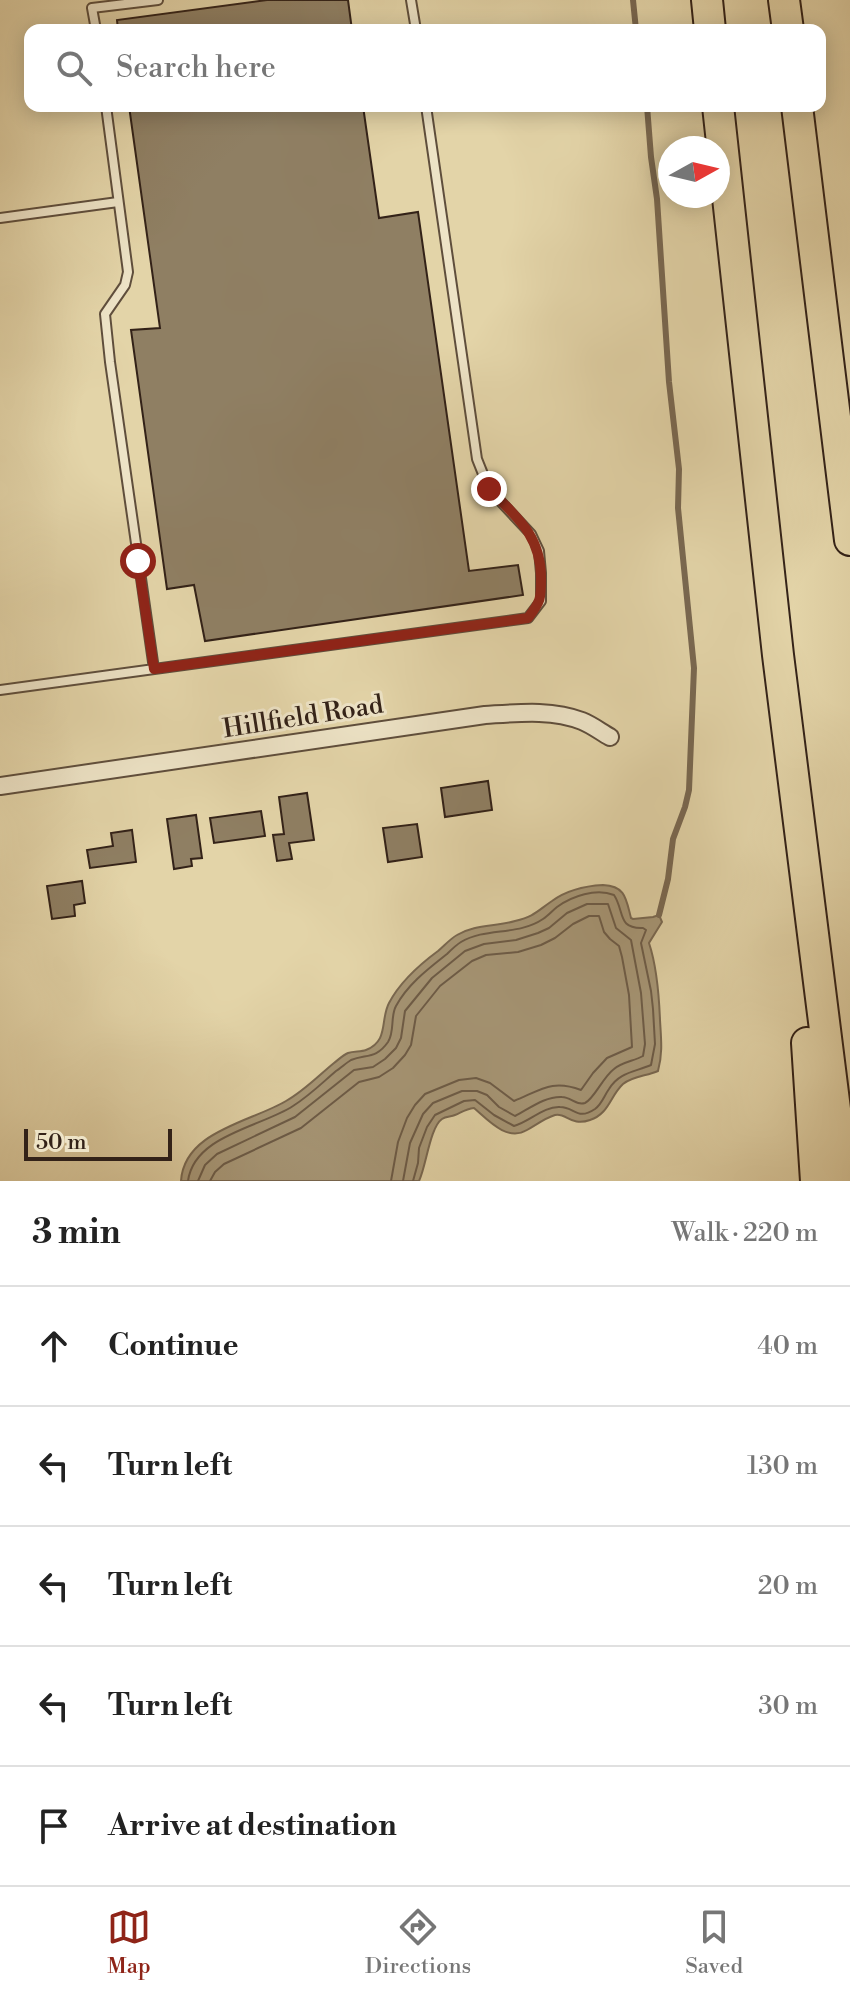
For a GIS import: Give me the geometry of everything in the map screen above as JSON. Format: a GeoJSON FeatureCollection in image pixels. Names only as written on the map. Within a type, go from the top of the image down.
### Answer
{"type":"FeatureCollection","features":[{"type":"Feature","properties":{"kind":"highway"},"geometry":{"type":"LineString","coordinates":[[707,0],[709,24]]}},
{"type":"Feature","properties":{"kind":"highway"},"geometry":{"type":"LineString","coordinates":[[784,0],[787,24]]}},
{"type":"Feature","properties":{"kind":"highway"},"geometry":{"type":"LineString","coordinates":[[719,112],[778,655],[844,1181]]}},
{"type":"Feature","properties":{"kind":"highway"},"geometry":{"type":"LineString","coordinates":[[798,112],[850,540]]}},
{"type":"Feature","properties":{"kind":"highway"},"geometry":{"type":"LineString","coordinates":[[778,655],[774,740],[801,965],[816,1181]]}},
{"type":"Feature","properties":{"kind":"street","name":"Hillfield Road"},"geometry":{"type":"LineString","coordinates":[[0,786],[485,715],[546,713],[581,721],[610,737]]}},
{"type":"Feature","properties":{"kind":"lane"},"geometry":{"type":"LineString","coordinates":[[95,24],[92,8],[158,0]]}},
{"type":"Feature","properties":{"kind":"lane"},"geometry":{"type":"LineString","coordinates":[[411,0],[415,24]]}},
{"type":"Feature","properties":{"kind":"lane"},"geometry":{"type":"LineString","coordinates":[[107,112],[128,272],[125,285],[105,314],[116,414],[154,669]]}},
{"type":"Feature","properties":{"kind":"lane"},"geometry":{"type":"LineString","coordinates":[[0,690],[528,618],[541,601],[539,551],[531,534],[489,489],[477,459],[427,112]]}},
{"type":"Feature","properties":{"kind":"lane"},"geometry":{"type":"LineString","coordinates":[[0,218],[118,202]]}},
{"type":"Feature","properties":{"kind":"water"},"geometry":{"type":"Polygon","coordinates":[[[603,885],[621,891],[631,918],[659,915],[662,922],[649,943],[657,981],[661,1052],[658,1071],[623,1084],[596,1117],[578,1122],[555,1115],[520,1133],[512,1133],[498,1128],[474,1108],[445,1117],[434,1130],[419,1181],[181,1181],[185,1164],[206,1139],[293,1097],[346,1054],[373,1046],[381,1036],[386,1010],[399,988],[417,968],[454,937],[471,929],[522,919],[570,891],[603,885]]]}},
{"type":"Feature","properties":{"kind":"building"},"geometry":{"type":"Polygon","coordinates":[[[267,0],[348,0],[351,24],[117,24],[117,20],[267,0]]]}},
{"type":"Feature","properties":{"kind":"building"},"geometry":{"type":"Polygon","coordinates":[[[130,112],[364,112],[379,218],[418,212],[469,571],[518,565],[523,595],[205,641],[194,585],[167,589],[131,330],[160,328],[130,112]]]}},
{"type":"Feature","properties":{"kind":"building"},"geometry":{"type":"Polygon","coordinates":[[[488,781],[492,810],[445,817],[441,788],[488,781]]]}},
{"type":"Feature","properties":{"kind":"building"},"geometry":{"type":"Polygon","coordinates":[[[307,793],[314,840],[289,843],[292,859],[277,861],[273,835],[284,834],[279,797],[307,793]]]}},
{"type":"Feature","properties":{"kind":"building"},"geometry":{"type":"Polygon","coordinates":[[[261,811],[265,836],[214,843],[210,818],[261,811]]]}},
{"type":"Feature","properties":{"kind":"building"},"geometry":{"type":"Polygon","coordinates":[[[196,815],[202,858],[191,859],[192,866],[174,869],[167,819],[196,815]]]}},
{"type":"Feature","properties":{"kind":"building"},"geometry":{"type":"Polygon","coordinates":[[[417,824],[422,857],[388,862],[383,828],[417,824]]]}},
{"type":"Feature","properties":{"kind":"building"},"geometry":{"type":"Polygon","coordinates":[[[132,830],[136,862],[90,868],[87,850],[113,846],[111,833],[132,830]]]}},
{"type":"Feature","properties":{"kind":"building"},"geometry":{"type":"Polygon","coordinates":[[[82,881],[85,903],[74,905],[75,916],[52,919],[47,886],[82,881]]]}},
{"type":"Feature","properties":{"kind":"waterway"},"geometry":{"type":"LineString","coordinates":[[633,0],[635,24]]}},
{"type":"Feature","properties":{"kind":"waterway"},"geometry":{"type":"LineString","coordinates":[[647,112],[679,469],[678,508],[694,668],[689,790],[673,839],[659,915]]}},
{"type":"Feature","properties":{"kind":"route"},"geometry":{"type":"LineString","coordinates":[[138,561],[154,669],[528,618],[541,601],[539,551],[531,534],[489,489]]}}]}
